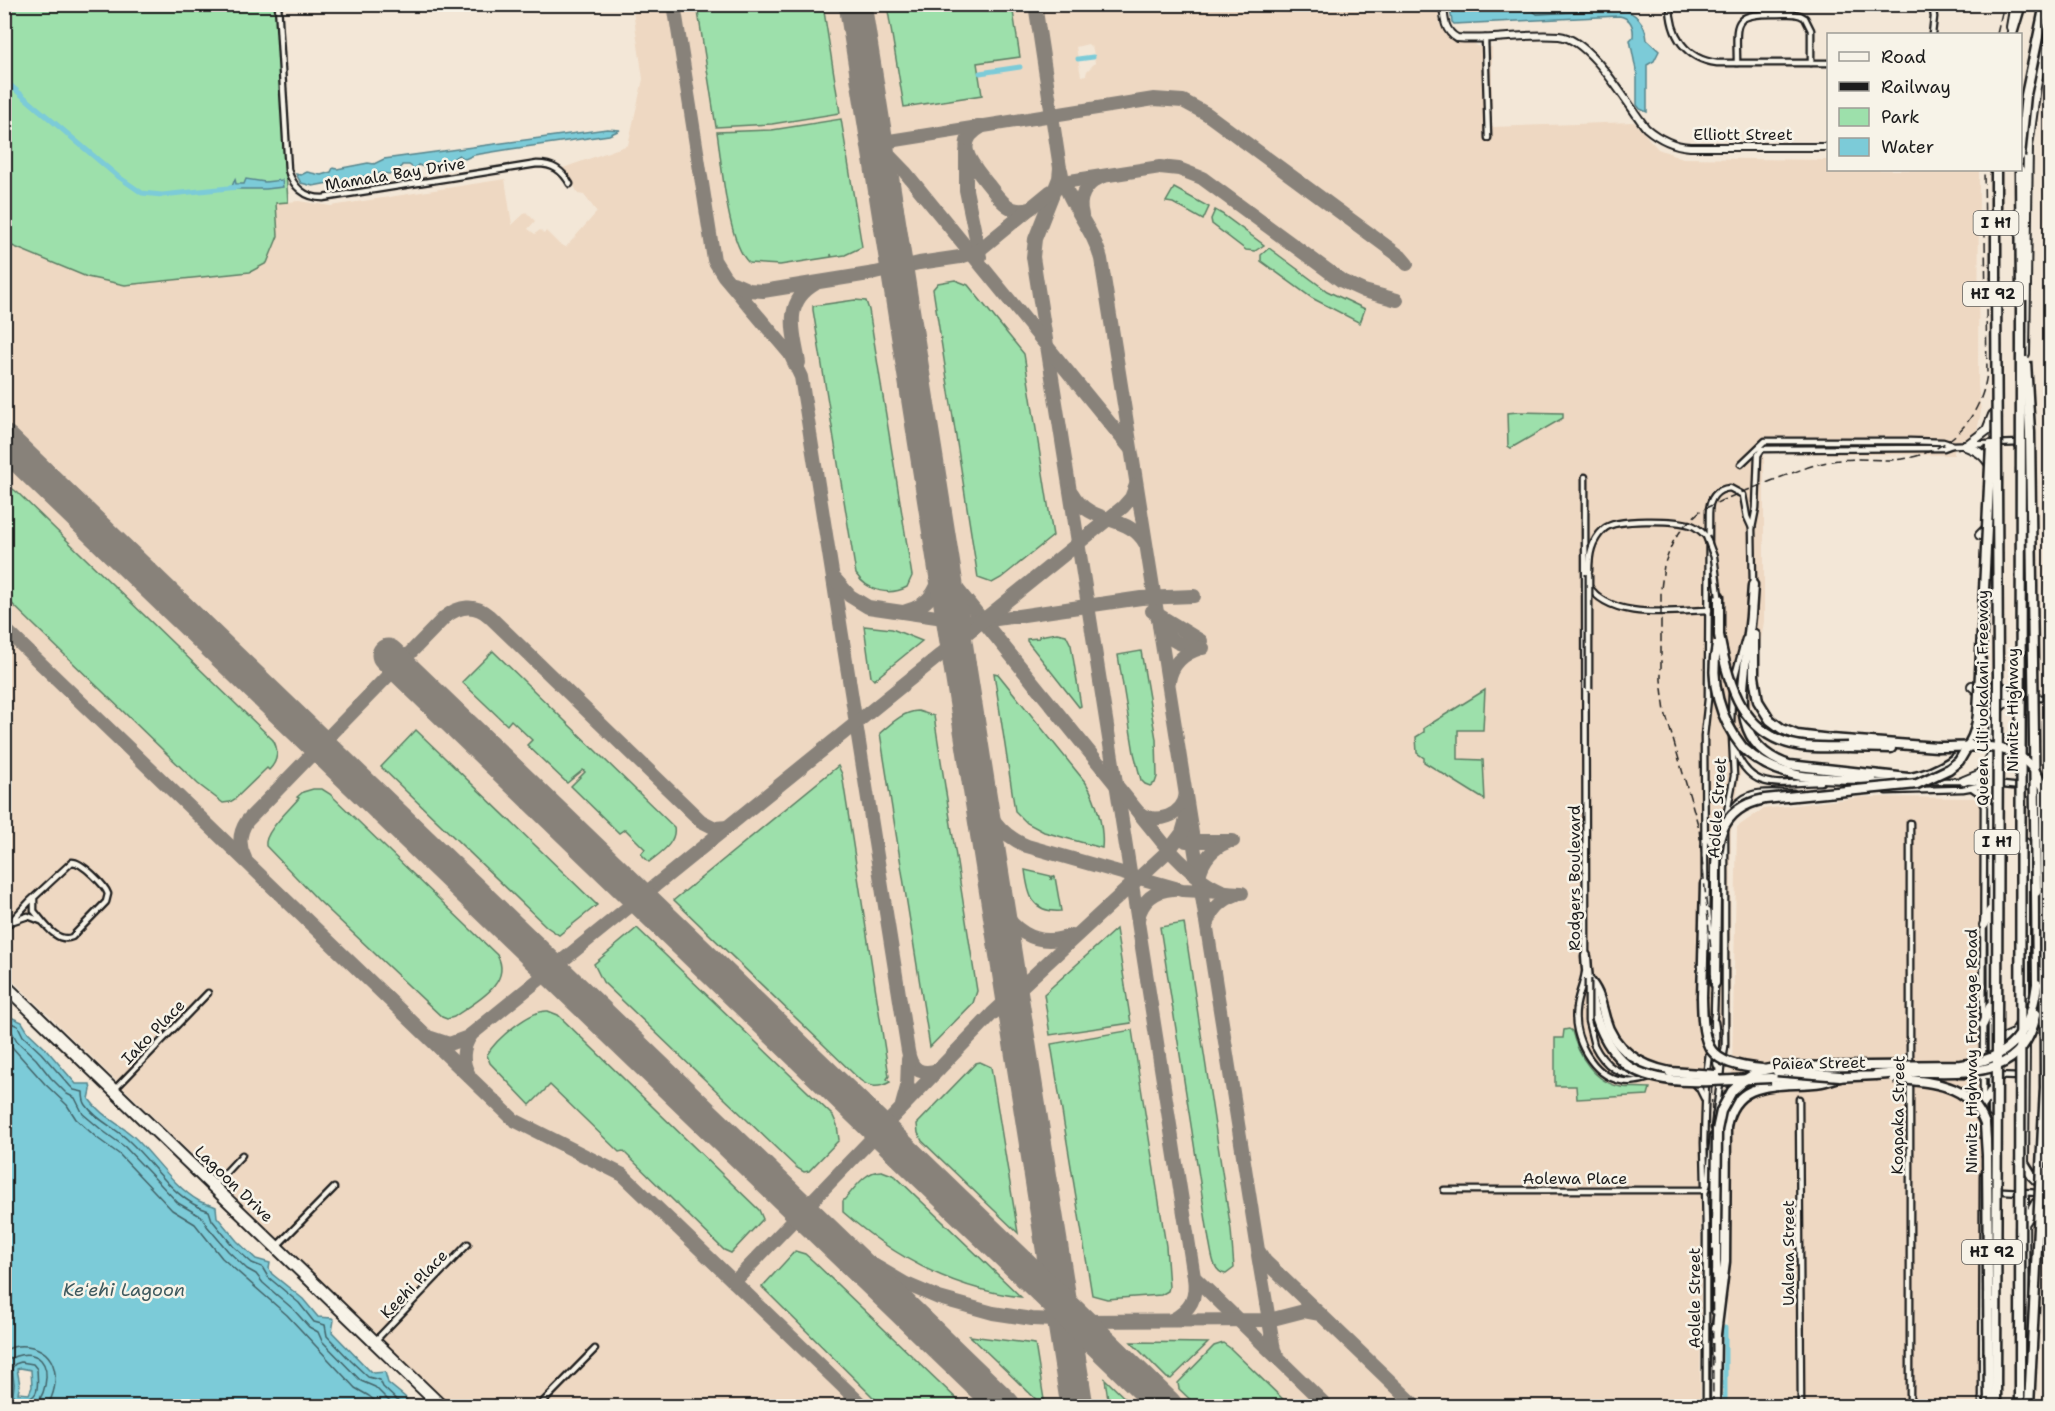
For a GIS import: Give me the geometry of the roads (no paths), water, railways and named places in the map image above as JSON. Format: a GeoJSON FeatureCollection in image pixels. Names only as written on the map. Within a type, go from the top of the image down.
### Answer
{"type":"FeatureCollection","features":[{"type":"Feature","properties":{"kind":"highway"},"geometry":{"type":"LineString","coordinates":[[2022,136],[2026,95],[2045,4]]}},
{"type":"Feature","properties":{"kind":"highway"},"geometry":{"type":"LineString","coordinates":[[2011,33],[2016,5]]}},
{"type":"Feature","properties":{"kind":"highway","name":"Queen Liliʻuokalani Freeway"},"geometry":{"type":"LineString","coordinates":[[1993,171],[1996,277],[1998,676],[1996,1407]]}},
{"type":"Feature","properties":{"kind":"highway","name":"I H1"},"geometry":{"type":"LineString","coordinates":[[2020,171],[2020,1407]]}},
{"type":"Feature","properties":{"kind":"highway"},"geometry":{"type":"LineString","coordinates":[[1715,983],[1716,854],[1721,833],[1729,818],[1743,806],[1765,799],[1917,784],[1934,778],[1954,765],[1970,744],[1978,714],[1990,480],[1996,277]]}},
{"type":"Feature","properties":{"kind":"highway"},"geometry":{"type":"LineString","coordinates":[[1588,979],[1597,989],[1606,1022],[1614,1038],[1626,1052],[1640,1063],[1670,1072],[1840,1077],[1980,1071],[2004,1063],[2020,1050],[2031,1032],[2037,1012],[2031,432],[2021,300]]}},
{"type":"Feature","properties":{"kind":"highway"},"geometry":{"type":"LineString","coordinates":[[1753,585],[1742,706],[1743,719],[1748,730],[1763,752],[1789,765],[1908,778]]}},
{"type":"Feature","properties":{"kind":"highway"},"geometry":{"type":"LineString","coordinates":[[1753,585],[1754,685],[1762,710],[1776,725],[1790,733],[1809,737],[1936,747],[2007,749],[2030,762],[2039,774],[2044,788],[2045,1087],[2027,1407]]}},
{"type":"Feature","properties":{"kind":"highway"},"geometry":{"type":"LineString","coordinates":[[1719,596],[1719,635],[1725,671],[1734,695],[1756,725],[1792,744],[1811,747],[1913,749],[1936,747]]}},
{"type":"Feature","properties":{"kind":"highway"},"geometry":{"type":"LineString","coordinates":[[1719,635],[1716,650],[1716,683],[1719,706],[1733,736],[1751,755],[1772,769],[1798,776],[1888,780],[1908,778],[1938,769],[1970,744]]}},
{"type":"Feature","properties":{"kind":"highway"},"geometry":{"type":"LineString","coordinates":[[1705,884],[1703,1029],[1712,1051],[1726,1063],[1737,1067],[1840,1077]]}},
{"type":"Feature","properties":{"kind":"highway"},"geometry":{"type":"LineString","coordinates":[[1586,956],[1587,973],[1597,1020],[1607,1043],[1616,1055],[1636,1071],[1662,1079],[1771,1076]]}},
{"type":"Feature","properties":{"kind":"highway"},"geometry":{"type":"LineString","coordinates":[[1721,1232],[1718,1123],[1727,1098],[1743,1081],[1760,1071],[1779,1067],[1960,1065],[1986,1061],[2008,1048],[2024,1030],[2032,1013],[2037,984]]}},
{"type":"Feature","properties":{"kind":"highway"},"geometry":{"type":"LineString","coordinates":[[1876,1075],[1943,1084],[1953,1088],[1973,1102],[1985,1124],[1989,1407]]}},
{"type":"Feature","properties":{"kind":"highway"},"geometry":{"type":"LineString","coordinates":[[1715,1407],[1716,1335],[1726,1127],[1733,1108],[1746,1094],[1761,1087],[1823,1082],[1840,1077]]}},
{"type":"Feature","properties":{"kind":"main road","name":"Nimitz Highway"},"geometry":{"type":"LineString","coordinates":[[2027,1407],[2024,1223],[2026,687],[2024,146],[2050,15]]}},
{"type":"Feature","properties":{"kind":"main road","name":"Nimitz Highway"},"geometry":{"type":"LineString","coordinates":[[1988,1025],[1992,1002],[1991,785],[1994,715],[1993,171]]}},
{"type":"Feature","properties":{"kind":"main road"},"geometry":{"type":"LineString","coordinates":[[1966,446],[1987,430],[1994,415]]}},
{"type":"Feature","properties":{"kind":"main road"},"geometry":{"type":"LineString","coordinates":[[1966,446],[1978,451],[1986,458],[1993,472]]}},
{"type":"Feature","properties":{"kind":"main road"},"geometry":{"type":"LineString","coordinates":[[1980,535],[1994,516]]}},
{"type":"Feature","properties":{"kind":"main road"},"geometry":{"type":"LineString","coordinates":[[1994,675],[1999,686],[2007,693],[2026,698]]}},
{"type":"Feature","properties":{"kind":"main road"},"geometry":{"type":"LineString","coordinates":[[1971,686],[1994,705]]}},
{"type":"Feature","properties":{"kind":"main road"},"geometry":{"type":"LineString","coordinates":[[2026,687],[2038,698]]}},
{"type":"Feature","properties":{"kind":"main road"},"geometry":{"type":"LineString","coordinates":[[1994,715],[1999,706],[2005,702],[2026,698]]}},
{"type":"Feature","properties":{"kind":"main road"},"geometry":{"type":"LineString","coordinates":[[1970,705],[1985,699]]}},
{"type":"Feature","properties":{"kind":"main road"},"geometry":{"type":"LineString","coordinates":[[1964,780],[1981,774],[1992,756]]}},
{"type":"Feature","properties":{"kind":"main road"},"geometry":{"type":"LineString","coordinates":[[1984,809],[1992,804]]}},
{"type":"Feature","properties":{"kind":"main road"},"geometry":{"type":"LineString","coordinates":[[1983,866],[1992,876]]}},
{"type":"Feature","properties":{"kind":"main road"},"geometry":{"type":"LineString","coordinates":[[1984,925],[1992,907]]}},
{"type":"Feature","properties":{"kind":"main road"},"geometry":{"type":"LineString","coordinates":[[1988,1025],[1994,1035],[2003,1039],[2014,1034],[2025,1016]]}},
{"type":"Feature","properties":{"kind":"main road","name":"HI 92"},"geometry":{"type":"LineString","coordinates":[[1988,1025],[1988,1076],[1992,1089],[1994,1191],[1989,1407]]}},
{"type":"Feature","properties":{"kind":"main road"},"geometry":{"type":"LineString","coordinates":[[1983,1104],[1992,1089]]}},
{"type":"Feature","properties":{"kind":"main road"},"geometry":{"type":"LineString","coordinates":[[2024,1163],[2032,1176],[2050,1193],[2036,1203],[2024,1223]]}},
{"type":"Feature","properties":{"kind":"main road"},"geometry":{"type":"LineString","coordinates":[[1983,1214],[1993,1200]]}},
{"type":"Feature","properties":{"kind":"main road"},"geometry":{"type":"LineString","coordinates":[[1983,1292],[1990,1305]]}},
{"type":"Feature","properties":{"kind":"main road"},"geometry":{"type":"LineString","coordinates":[[1983,1387],[1990,1375]]}},
{"type":"Feature","properties":{"kind":"street","name":"Mamala Bay Drive"},"geometry":{"type":"LineString","coordinates":[[278,4],[288,170],[293,183],[303,193],[323,198],[537,164],[554,167],[562,172],[570,184]]}},
{"type":"Feature","properties":{"kind":"street","name":"Elliott Street"},"geometry":{"type":"LineString","coordinates":[[1443,4],[1445,23],[1450,34],[1461,38],[1554,36],[1574,40],[1592,55],[1647,128],[1661,139],[1673,144],[1690,147],[1827,147]]}},
{"type":"Feature","properties":{"kind":"street"},"geometry":{"type":"LineString","coordinates":[[1670,4],[1673,30],[1680,43],[1690,53],[1710,62],[1827,63]]}},
{"type":"Feature","properties":{"kind":"street"},"geometry":{"type":"LineString","coordinates":[[1932,4],[1934,17],[1932,33]]}},
{"type":"Feature","properties":{"kind":"street"},"geometry":{"type":"LineString","coordinates":[[1737,63],[1739,25],[1745,17],[1755,13],[1796,14],[1805,18],[1810,28],[1811,63]]}},
{"type":"Feature","properties":{"kind":"street"},"geometry":{"type":"LineString","coordinates":[[1485,38],[1488,138]]}},
{"type":"Feature","properties":{"kind":"street","name":"Aolele Street"},"geometry":{"type":"LineString","coordinates":[[1741,464],[1765,441],[1943,442],[1952,446]]}},
{"type":"Feature","properties":{"kind":"street"},"geometry":{"type":"LineString","coordinates":[[1780,448],[1784,441]]}},
{"type":"Feature","properties":{"kind":"street"},"geometry":{"type":"LineString","coordinates":[[1888,441],[1888,447]]}},
{"type":"Feature","properties":{"kind":"street","name":"Aolele Street"},"geometry":{"type":"LineString","coordinates":[[1706,1190],[1725,1046],[1725,818],[1734,776],[1730,720],[1731,698],[1746,638],[1753,585],[1752,528],[1756,508],[1758,455],[1762,449],[1780,448],[1944,448],[1993,443],[2025,443]]}},
{"type":"Feature","properties":{"kind":"street","name":"Rodgers Boulevard"},"geometry":{"type":"LineString","coordinates":[[1585,477],[1586,956],[1583,986],[1576,1008],[1578,1033],[1584,1050],[1599,1070],[1616,1080],[1642,1082],[1652,1077],[1722,1077]]}},
{"type":"Feature","properties":{"kind":"street","name":"Aolele Street"},"geometry":{"type":"LineString","coordinates":[[1706,1407],[1705,1101],[1715,983],[1705,884],[1704,736],[1708,699],[1709,505],[1721,489],[1730,488],[1740,492],[1745,500],[1752,528]]}},
{"type":"Feature","properties":{"kind":"street"},"geometry":{"type":"LineString","coordinates":[[1652,1077],[1631,1076],[1617,1072],[1604,1062],[1594,1045],[1588,1021],[1590,550],[1603,530],[1613,524],[1674,522],[1690,525],[1706,536],[1712,547],[1719,596]]}},
{"type":"Feature","properties":{"kind":"street"},"geometry":{"type":"LineString","coordinates":[[1586,581],[1593,592],[1606,602],[1620,608],[1708,610]]}},
{"type":"Feature","properties":{"kind":"street"},"geometry":{"type":"LineString","coordinates":[[2026,698],[2050,698]]}},
{"type":"Feature","properties":{"kind":"street"},"geometry":{"type":"LineString","coordinates":[[1733,744],[1747,773],[1763,781],[1964,780],[1991,785],[2025,787]]}},
{"type":"Feature","properties":{"kind":"street"},"geometry":{"type":"LineString","coordinates":[[1725,818],[1739,800],[1757,793],[1972,788],[1991,785]]}},
{"type":"Feature","properties":{"kind":"street"},"geometry":{"type":"LineString","coordinates":[[1972,788],[1982,795],[1984,809]]}},
{"type":"Feature","properties":{"kind":"street","name":"Nimitz Highway Frontage Road"},"geometry":{"type":"LineString","coordinates":[[1984,809],[1984,925],[1988,1025]]}},
{"type":"Feature","properties":{"kind":"street","name":"Koapaka Street"},"geometry":{"type":"LineString","coordinates":[[1910,823],[1910,1407]]}},
{"type":"Feature","properties":{"kind":"street"},"geometry":{"type":"LineString","coordinates":[[1704,830],[1711,844],[1725,849]]}},
{"type":"Feature","properties":{"kind":"street"},"geometry":{"type":"LineString","coordinates":[[4,929],[67,864],[74,862],[81,865],[108,892],[106,902],[70,939],[59,937],[44,922],[33,908],[34,899]]}},
{"type":"Feature","properties":{"kind":"street"},"geometry":{"type":"LineString","coordinates":[[13,921],[28,916],[44,922]]}},
{"type":"Feature","properties":{"kind":"street","name":"Lagoon Drive"},"geometry":{"type":"LineString","coordinates":[[4,981],[374,1342],[445,1407]]}},
{"type":"Feature","properties":{"kind":"street","name":"Lagoon Drive"},"geometry":{"type":"LineString","coordinates":[[4,988],[114,1090]]}},
{"type":"Feature","properties":{"kind":"street","name":"Iako Place"},"geometry":{"type":"LineString","coordinates":[[114,1090],[208,993]]}},
{"type":"Feature","properties":{"kind":"street"},"geometry":{"type":"LineString","coordinates":[[1714,1016],[1717,1033],[1715,1066],[1722,1077]]}},
{"type":"Feature","properties":{"kind":"street"},"geometry":{"type":"LineString","coordinates":[[1725,1046],[1728,1054],[1737,1063],[1750,1065],[1771,1076]]}},
{"type":"Feature","properties":{"kind":"street","name":"Paiea Street"},"geometry":{"type":"LineString","coordinates":[[1722,1077],[1910,1073],[2025,1077]]}},
{"type":"Feature","properties":{"kind":"street","name":"Nimitz Highway Frontage Road"},"geometry":{"type":"LineString","coordinates":[[1982,1407],[1983,1104],[1988,1076]]}},
{"type":"Feature","properties":{"kind":"street"},"geometry":{"type":"LineString","coordinates":[[1683,1077],[1699,1088],[1705,1101]]}},
{"type":"Feature","properties":{"kind":"street","name":"Ualena Street"},"geometry":{"type":"LineString","coordinates":[[1799,1099],[1801,1407]]}},
{"type":"Feature","properties":{"kind":"street"},"geometry":{"type":"LineString","coordinates":[[213,1186],[243,1155]]}},
{"type":"Feature","properties":{"kind":"street"},"geometry":{"type":"LineString","coordinates":[[276,1247],[334,1188]]}},
{"type":"Feature","properties":{"kind":"street"},"geometry":{"type":"LineString","coordinates":[[1983,1189],[2050,1193]]}},
{"type":"Feature","properties":{"kind":"street","name":"Aolewa Place"},"geometry":{"type":"LineString","coordinates":[[1444,1190],[1706,1190]]}},
{"type":"Feature","properties":{"kind":"street","name":"Keehi Place"},"geometry":{"type":"LineString","coordinates":[[374,1342],[468,1244]]}},
{"type":"Feature","properties":{"kind":"street","name":"Lagoon Drive"},"geometry":{"type":"LineString","coordinates":[[374,1342],[437,1407]]}},
{"type":"Feature","properties":{"kind":"street"},"geometry":{"type":"LineString","coordinates":[[539,1407],[595,1349]]}},
{"type":"Feature","properties":{"kind":"water"},"geometry":{"type":"Polygon","coordinates":[[[1635,5],[1627,11],[1639,19],[1644,27],[1647,40],[1659,51],[1654,61],[1647,65],[1647,112],[1637,105],[1637,75],[1630,40],[1633,37],[1633,30],[1626,19],[1619,16],[1454,24],[1450,9],[1635,5]]]}},
{"type":"Feature","properties":{"kind":"water"},"geometry":{"type":"Polygon","coordinates":[[[607,129],[620,130],[609,135],[474,155],[465,159],[459,155],[451,160],[424,167],[418,165],[415,169],[409,165],[402,165],[398,175],[381,173],[313,186],[301,183],[296,174],[301,175],[307,172],[321,175],[331,172],[333,168],[374,164],[384,159],[607,129]]]}},
{"type":"Feature","properties":{"kind":"water"},"geometry":{"type":"Polygon","coordinates":[[[235,179],[236,184],[244,184],[246,179],[265,182],[282,180],[283,187],[231,189],[235,179]]]}},
{"type":"Feature","properties":{"kind":"water","name":"Keʻehi Lagoon"},"geometry":{"type":"Polygon","coordinates":[[[4,1014],[22,1022],[28,1032],[76,1084],[90,1084],[89,1099],[98,1110],[132,1135],[180,1187],[201,1202],[216,1207],[217,1217],[237,1241],[256,1259],[270,1263],[269,1269],[272,1274],[303,1299],[318,1317],[332,1318],[334,1320],[332,1332],[371,1372],[385,1372],[388,1383],[405,1397],[411,1406],[5,1406],[4,1014]],[[17,1369],[20,1385],[18,1393],[29,1394],[32,1387],[31,1370],[17,1369]]]}},
{"type":"Feature","properties":{"kind":"waterway"},"geometry":{"type":"LineString","coordinates":[[1078,59],[1093,57]]}},
{"type":"Feature","properties":{"kind":"waterway"},"geometry":{"type":"LineString","coordinates":[[980,73],[1020,67]]}},
{"type":"Feature","properties":{"kind":"waterway"},"geometry":{"type":"LineString","coordinates":[[4,80],[116,175],[142,193],[162,195],[238,187]]}},
{"type":"Feature","properties":{"kind":"waterway"},"geometry":{"type":"LineString","coordinates":[[1725,1328],[1725,1406]]}},
{"type":"Feature","properties":{"kind":"railway"},"geometry":{"type":"LineString","coordinates":[[1997,33],[2004,4]]}},
{"type":"Feature","properties":{"kind":"railway"},"geometry":{"type":"LineString","coordinates":[[1713,1406],[1711,950],[1699,828],[1665,712],[1661,680],[1661,589],[1664,565],[1673,542],[1684,526],[1700,511],[1712,505],[1799,470],[1835,460],[1891,460],[1927,453],[1942,445],[1967,422],[1977,407],[1987,373],[1984,171]]}}]}
